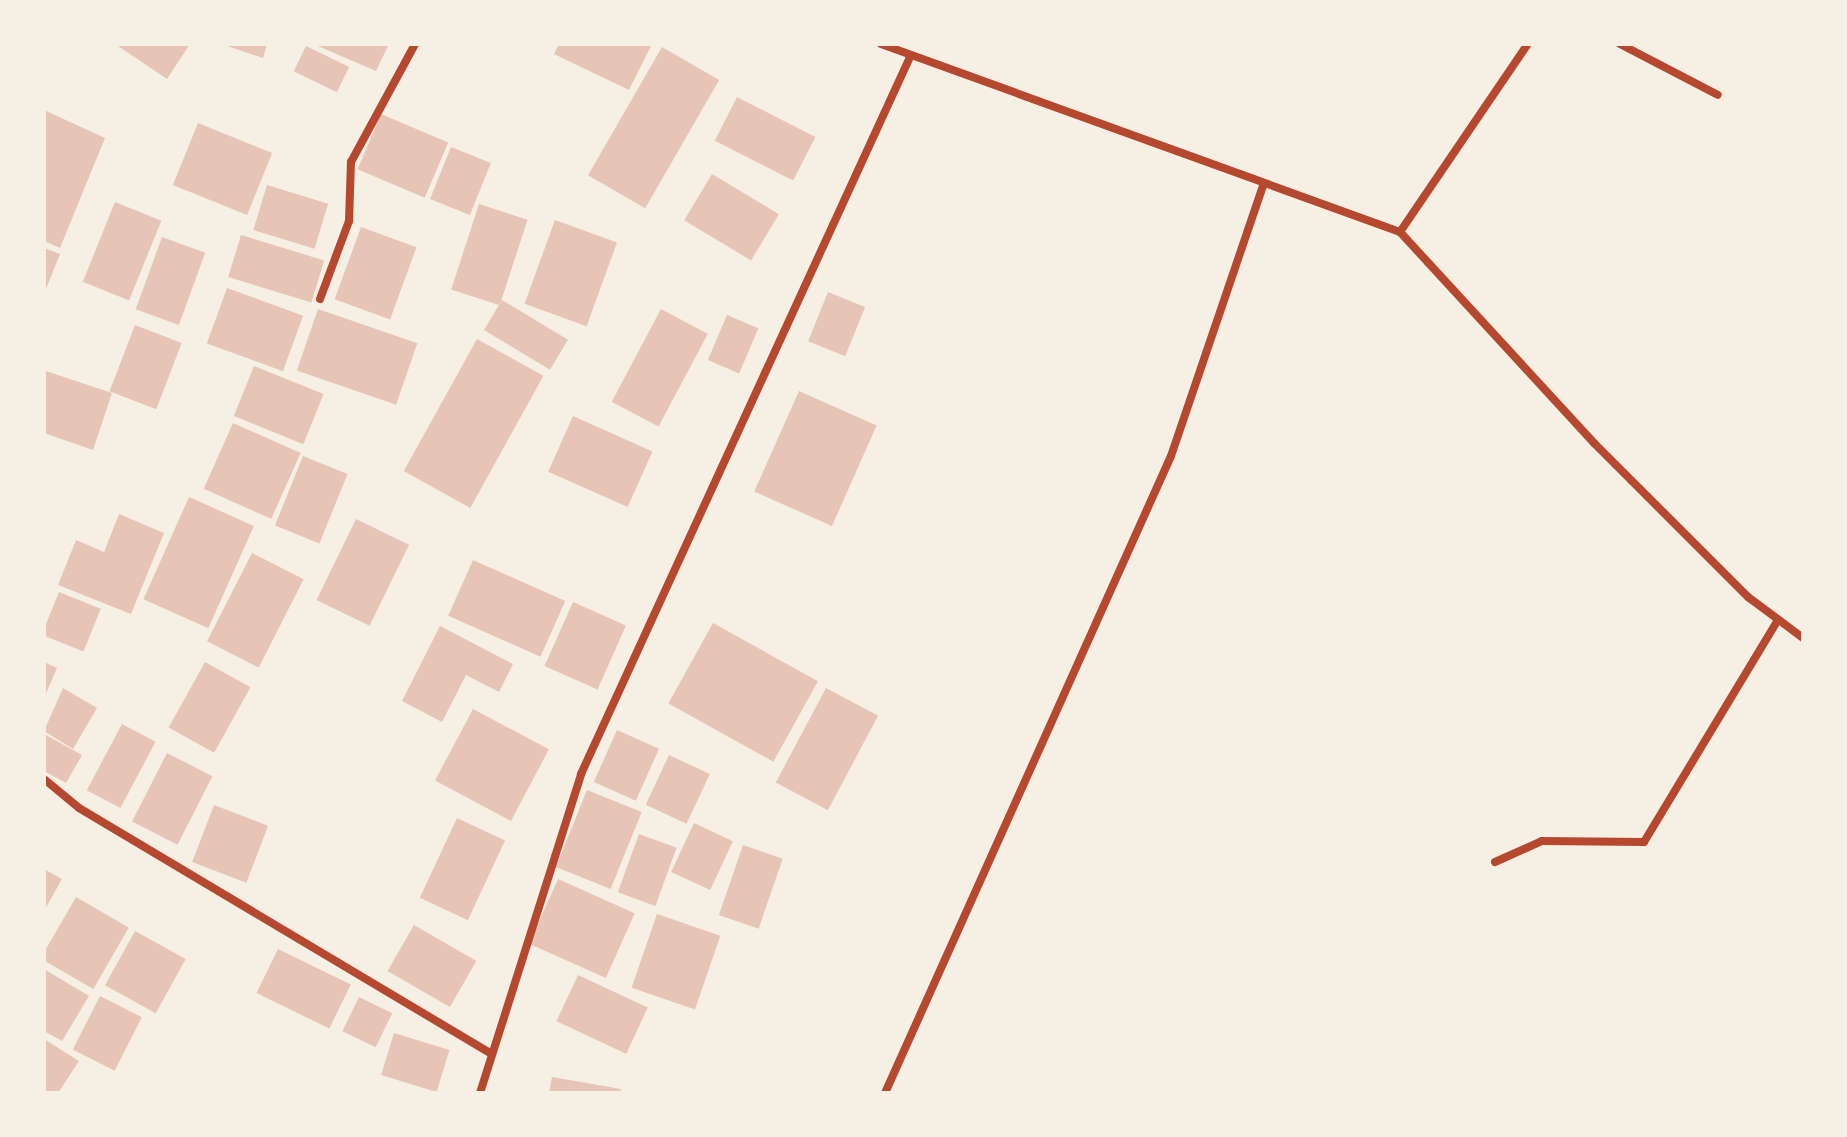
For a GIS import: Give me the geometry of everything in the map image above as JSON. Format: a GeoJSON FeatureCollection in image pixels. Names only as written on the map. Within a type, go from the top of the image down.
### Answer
{"type":"FeatureCollection","features":[{"type":"Feature","properties":{"kind":"street"},"geometry":{"type":"LineString","coordinates":[[320,299],[349,221],[351,162],[415,44]]}},
{"type":"Feature","properties":{"kind":"street"},"geometry":{"type":"LineString","coordinates":[[881,44],[1400,232],[1594,443],[1776,623],[1803,638]]}},
{"type":"Feature","properties":{"kind":"street"},"geometry":{"type":"LineString","coordinates":[[1400,232],[1528,44]]}},
{"type":"Feature","properties":{"kind":"street"},"geometry":{"type":"LineString","coordinates":[[1620,44],[1718,95]]}},
{"type":"Feature","properties":{"kind":"street"},"geometry":{"type":"LineString","coordinates":[[480,1093],[581,774],[910,57]]}},
{"type":"Feature","properties":{"kind":"street"},"geometry":{"type":"LineString","coordinates":[[885,1093],[1171,456],[1264,183]]}},
{"type":"Feature","properties":{"kind":"street"},"geometry":{"type":"LineString","coordinates":[[1495,862],[1542,841],[1644,842],[1776,623]]}},
{"type":"Feature","properties":{"kind":"street"},"geometry":{"type":"LineString","coordinates":[[44,779],[79,808],[491,1054]]}},
{"type":"Feature","properties":{"kind":"building"},"geometry":{"type":"Polygon","coordinates":[[[115,44],[190,44],[167,79],[115,44]]]}},
{"type":"Feature","properties":{"kind":"building"},"geometry":{"type":"Polygon","coordinates":[[[221,44],[267,44],[263,58],[221,44]]]}},
{"type":"Feature","properties":{"kind":"building"},"geometry":{"type":"Polygon","coordinates":[[[313,44],[389,44],[376,71],[313,44]]]}},
{"type":"Feature","properties":{"kind":"building"},"geometry":{"type":"Polygon","coordinates":[[[559,44],[652,44],[629,90],[554,54],[559,44]]]}},
{"type":"Feature","properties":{"kind":"building"},"geometry":{"type":"Polygon","coordinates":[[[306,46],[349,67],[337,92],[294,71],[306,46]]]}},
{"type":"Feature","properties":{"kind":"building"},"geometry":{"type":"Polygon","coordinates":[[[662,47],[719,80],[645,208],[588,175],[662,47]]]}},
{"type":"Feature","properties":{"kind":"building"},"geometry":{"type":"Polygon","coordinates":[[[737,97],[815,137],[793,181],[715,141],[737,97]]]}},
{"type":"Feature","properties":{"kind":"building"},"geometry":{"type":"Polygon","coordinates":[[[44,110],[105,138],[60,248],[44,241],[44,110]]]}},
{"type":"Feature","properties":{"kind":"building"},"geometry":{"type":"Polygon","coordinates":[[[381,114],[448,143],[425,198],[358,169],[381,114]]]}},
{"type":"Feature","properties":{"kind":"building"},"geometry":{"type":"Polygon","coordinates":[[[198,123],[272,153],[247,215],[173,185],[198,123]]]}},
{"type":"Feature","properties":{"kind":"building"},"geometry":{"type":"Polygon","coordinates":[[[451,147],[491,163],[470,215],[430,199],[451,147]]]}},
{"type":"Feature","properties":{"kind":"building"},"geometry":{"type":"Polygon","coordinates":[[[712,174],[779,214],[751,260],[684,220],[712,174]]]}},
{"type":"Feature","properties":{"kind":"building"},"geometry":{"type":"Polygon","coordinates":[[[267,185],[328,204],[314,249],[253,230],[267,185]]]}},
{"type":"Feature","properties":{"kind":"building"},"geometry":{"type":"Polygon","coordinates":[[[115,202],[161,221],[129,300],[83,282],[115,202]]]}},
{"type":"Feature","properties":{"kind":"building"},"geometry":{"type":"Polygon","coordinates":[[[479,204],[528,220],[500,305],[451,290],[479,204]]]}},
{"type":"Feature","properties":{"kind":"building"},"geometry":{"type":"Polygon","coordinates":[[[555,220],[617,243],[587,326],[525,304],[555,220]]]}},
{"type":"Feature","properties":{"kind":"building"},"geometry":{"type":"Polygon","coordinates":[[[361,227],[416,247],[390,320],[335,299],[361,227]]]}},
{"type":"Feature","properties":{"kind":"building"},"geometry":{"type":"Polygon","coordinates":[[[241,235],[324,260],[311,303],[228,277],[241,235]]]}},
{"type":"Feature","properties":{"kind":"building"},"geometry":{"type":"Polygon","coordinates":[[[162,237],[205,253],[179,325],[136,309],[162,237]]]}},
{"type":"Feature","properties":{"kind":"building"},"geometry":{"type":"Polygon","coordinates":[[[44,248],[60,254],[44,294],[44,248]]]}},
{"type":"Feature","properties":{"kind":"building"},"geometry":{"type":"Polygon","coordinates":[[[227,288],[303,316],[283,371],[207,343],[227,288]]]}},
{"type":"Feature","properties":{"kind":"building"},"geometry":{"type":"Polygon","coordinates":[[[828,292],[865,307],[845,356],[808,341],[828,292]]]}},
{"type":"Feature","properties":{"kind":"building"},"geometry":{"type":"Polygon","coordinates":[[[502,300],[568,340],[550,370],[484,330],[502,300]]]}},
{"type":"Feature","properties":{"kind":"building"},"geometry":{"type":"Polygon","coordinates":[[[318,309],[417,343],[396,405],[297,370],[318,309]]]}},
{"type":"Feature","properties":{"kind":"building"},"geometry":{"type":"Polygon","coordinates":[[[661,309],[708,334],[659,427],[612,402],[661,309]]]}},
{"type":"Feature","properties":{"kind":"building"},"geometry":{"type":"Polygon","coordinates":[[[727,315],[758,328],[739,373],[708,360],[727,315]]]}},
{"type":"Feature","properties":{"kind":"building"},"geometry":{"type":"Polygon","coordinates":[[[135,325],[182,343],[156,409],[110,391],[135,325]]]}},
{"type":"Feature","properties":{"kind":"building"},"geometry":{"type":"Polygon","coordinates":[[[477,339],[543,376],[470,508],[404,471],[477,339]]]}},
{"type":"Feature","properties":{"kind":"building"},"geometry":{"type":"Polygon","coordinates":[[[254,366],[324,394],[303,444],[234,416],[254,366]]]}},
{"type":"Feature","properties":{"kind":"building"},"geometry":{"type":"Polygon","coordinates":[[[46,371],[112,393],[93,450],[44,433],[46,371]]]}},
{"type":"Feature","properties":{"kind":"building"},"geometry":{"type":"Polygon","coordinates":[[[799,391],[877,426],[832,526],[754,491],[799,391]]]}},
{"type":"Feature","properties":{"kind":"building"},"geometry":{"type":"Polygon","coordinates":[[[573,416],[652,451],[628,507],[548,472],[573,416]]]}},
{"type":"Feature","properties":{"kind":"building"},"geometry":{"type":"Polygon","coordinates":[[[233,423],[301,453],[271,519],[204,489],[233,423]]]}},
{"type":"Feature","properties":{"kind":"building"},"geometry":{"type":"Polygon","coordinates":[[[303,456],[348,474],[319,544],[275,526],[303,456]]]}},
{"type":"Feature","properties":{"kind":"building"},"geometry":{"type":"Polygon","coordinates":[[[189,497],[254,526],[208,628],[143,599],[189,497]]]}},
{"type":"Feature","properties":{"kind":"building"},"geometry":{"type":"Polygon","coordinates":[[[119,514],[164,533],[131,614],[58,585],[76,540],[104,552],[119,514]]]}},
{"type":"Feature","properties":{"kind":"building"},"geometry":{"type":"Polygon","coordinates":[[[356,519],[409,545],[370,626],[317,600],[356,519]]]}},
{"type":"Feature","properties":{"kind":"building"},"geometry":{"type":"Polygon","coordinates":[[[252,553],[304,579],[259,668],[207,641],[252,553]]]}},
{"type":"Feature","properties":{"kind":"building"},"geometry":{"type":"Polygon","coordinates":[[[473,560],[565,601],[540,657],[448,616],[473,560]]]}},
{"type":"Feature","properties":{"kind":"building"},"geometry":{"type":"Polygon","coordinates":[[[59,592],[101,609],[83,652],[44,636],[59,592]]]}},
{"type":"Feature","properties":{"kind":"building"},"geometry":{"type":"Polygon","coordinates":[[[573,602],[626,626],[598,690],[545,666],[573,602]]]}},
{"type":"Feature","properties":{"kind":"building"},"geometry":{"type":"Polygon","coordinates":[[[713,623],[818,681],[773,762],[668,703],[713,623]]]}},
{"type":"Feature","properties":{"kind":"building"},"geometry":{"type":"Polygon","coordinates":[[[440,626],[513,664],[499,692],[466,675],[442,722],[402,701],[440,626]]]}},
{"type":"Feature","properties":{"kind":"building"},"geometry":{"type":"Polygon","coordinates":[[[44,662],[57,668],[44,698],[44,662]]]}},
{"type":"Feature","properties":{"kind":"building"},"geometry":{"type":"Polygon","coordinates":[[[205,662],[250,687],[214,753],[169,728],[205,662]]]}},
{"type":"Feature","properties":{"kind":"building"},"geometry":{"type":"Polygon","coordinates":[[[63,688],[97,708],[73,749],[44,731],[63,688]]]}},
{"type":"Feature","properties":{"kind":"building"},"geometry":{"type":"Polygon","coordinates":[[[826,688],[878,716],[828,810],[776,782],[826,688]]]}},
{"type":"Feature","properties":{"kind":"building"},"geometry":{"type":"Polygon","coordinates":[[[473,709],[549,749],[511,821],[435,781],[473,709]]]}},
{"type":"Feature","properties":{"kind":"building"},"geometry":{"type":"Polygon","coordinates":[[[122,724],[156,742],[120,808],[87,790],[122,724]]]}},
{"type":"Feature","properties":{"kind":"building"},"geometry":{"type":"Polygon","coordinates":[[[617,730],[659,749],[636,801],[594,782],[617,730]]]}},
{"type":"Feature","properties":{"kind":"building"},"geometry":{"type":"Polygon","coordinates":[[[44,734],[82,755],[66,783],[44,771],[44,734]]]}},
{"type":"Feature","properties":{"kind":"building"},"geometry":{"type":"Polygon","coordinates":[[[167,753],[212,776],[177,845],[132,822],[167,753]]]}},
{"type":"Feature","properties":{"kind":"building"},"geometry":{"type":"Polygon","coordinates":[[[669,755],[710,774],[687,824],[646,805],[669,755]]]}},
{"type":"Feature","properties":{"kind":"building"},"geometry":{"type":"Polygon","coordinates":[[[587,790],[642,812],[611,889],[556,867],[587,790]]]}},
{"type":"Feature","properties":{"kind":"building"},"geometry":{"type":"Polygon","coordinates":[[[214,805],[268,826],[246,883],[192,862],[214,805]]]}},
{"type":"Feature","properties":{"kind":"building"},"geometry":{"type":"Polygon","coordinates":[[[457,818],[505,840],[468,920],[420,898],[457,818]]]}},
{"type":"Feature","properties":{"kind":"building"},"geometry":{"type":"Polygon","coordinates":[[[694,823],[733,841],[710,890],[671,872],[694,823]]]}},
{"type":"Feature","properties":{"kind":"building"},"geometry":{"type":"Polygon","coordinates":[[[639,834],[677,848],[655,906],[618,892],[639,834]]]}},
{"type":"Feature","properties":{"kind":"building"},"geometry":{"type":"Polygon","coordinates":[[[743,845],[783,859],[759,929],[719,915],[743,845]]]}},
{"type":"Feature","properties":{"kind":"building"},"geometry":{"type":"Polygon","coordinates":[[[44,869],[62,879],[44,911],[44,869]]]}},
{"type":"Feature","properties":{"kind":"building"},"geometry":{"type":"Polygon","coordinates":[[[558,879],[635,913],[606,978],[529,944],[558,879]]]}},
{"type":"Feature","properties":{"kind":"building"},"geometry":{"type":"Polygon","coordinates":[[[76,897],[129,928],[93,989],[44,961],[44,952],[76,897]]]}},
{"type":"Feature","properties":{"kind":"building"},"geometry":{"type":"Polygon","coordinates":[[[657,914],[720,936],[695,1010],[632,988],[657,914]]]}},
{"type":"Feature","properties":{"kind":"building"},"geometry":{"type":"Polygon","coordinates":[[[414,925],[476,961],[450,1007],[387,971],[414,925]]]}},
{"type":"Feature","properties":{"kind":"building"},"geometry":{"type":"Polygon","coordinates":[[[135,931],[186,959],[156,1013],[105,985],[135,931]]]}},
{"type":"Feature","properties":{"kind":"building"},"geometry":{"type":"Polygon","coordinates":[[[278,949],[351,985],[329,1029],[257,993],[278,949]]]}},
{"type":"Feature","properties":{"kind":"building"},"geometry":{"type":"Polygon","coordinates":[[[44,969],[89,996],[62,1041],[44,1031],[44,969]]]}},
{"type":"Feature","properties":{"kind":"building"},"geometry":{"type":"Polygon","coordinates":[[[578,975],[648,1008],[626,1054],[556,1021],[578,975]]]}},
{"type":"Feature","properties":{"kind":"building"},"geometry":{"type":"Polygon","coordinates":[[[100,996],[142,1017],[115,1071],[73,1049],[100,996]]]}},
{"type":"Feature","properties":{"kind":"building"},"geometry":{"type":"Polygon","coordinates":[[[359,997],[392,1013],[376,1047],[342,1031],[359,997]]]}},
{"type":"Feature","properties":{"kind":"building"},"geometry":{"type":"Polygon","coordinates":[[[394,1033],[449,1050],[437,1092],[381,1075],[394,1033]]]}},
{"type":"Feature","properties":{"kind":"building"},"geometry":{"type":"Polygon","coordinates":[[[44,1039],[79,1061],[58,1093],[44,1093],[44,1039]]]}},
{"type":"Feature","properties":{"kind":"building"},"geometry":{"type":"Polygon","coordinates":[[[552,1077],[621,1089],[620,1093],[549,1093],[552,1077]]]}}]}
